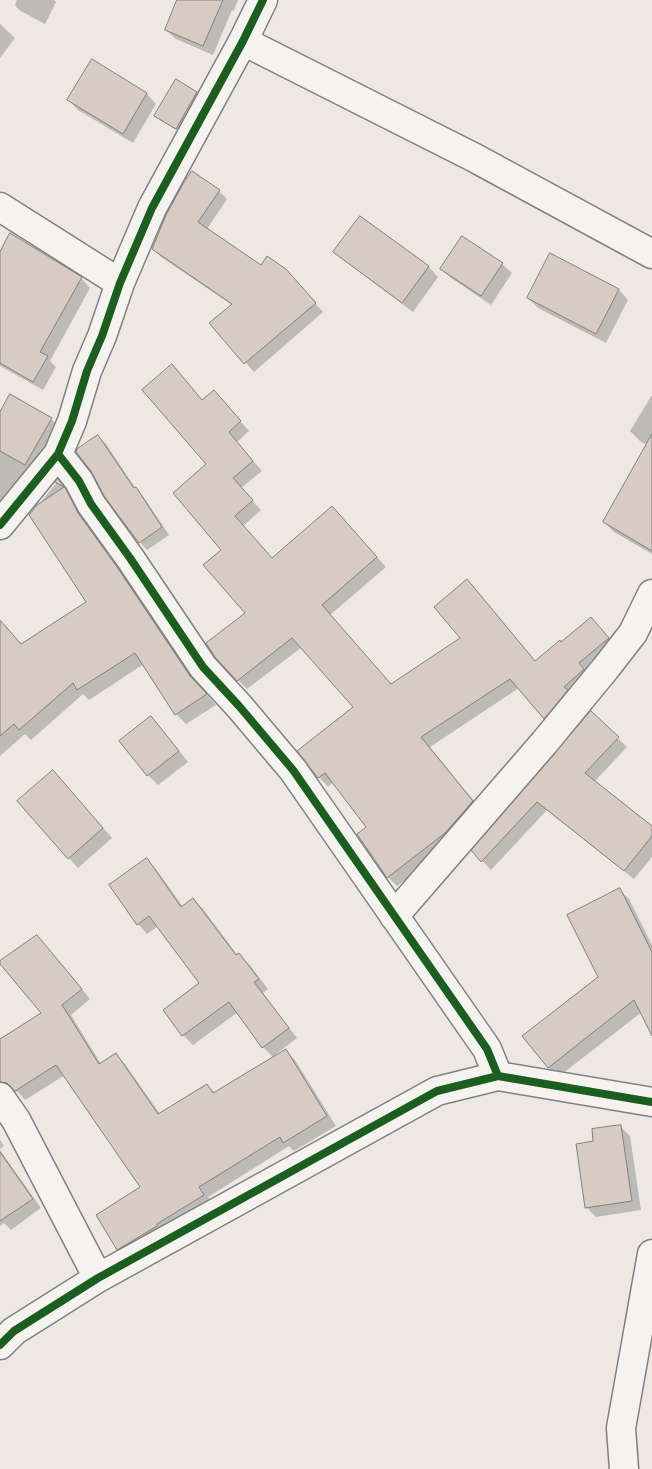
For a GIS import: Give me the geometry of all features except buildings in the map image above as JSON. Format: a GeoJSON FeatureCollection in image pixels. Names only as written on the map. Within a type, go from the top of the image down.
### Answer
{"type":"FeatureCollection","features":[{"type":"Feature","properties":{"kind":"street"},"geometry":{"type":"LineString","coordinates":[[0,525],[58,454],[72,421],[87,371],[102,336],[120,283],[152,208],[243,41],[263,0]]}},
{"type":"Feature","properties":{"kind":"street"},"geometry":{"type":"LineString","coordinates":[[243,41],[475,158],[652,254]]}},
{"type":"Feature","properties":{"kind":"street"},"geometry":{"type":"LineString","coordinates":[[0,207],[120,283]]}},
{"type":"Feature","properties":{"kind":"street"},"geometry":{"type":"LineString","coordinates":[[58,454],[203,667],[240,706],[293,770],[487,1049],[498,1076]]}},
{"type":"Feature","properties":{"kind":"street"},"geometry":{"type":"LineString","coordinates":[[394,916],[544,743],[605,669],[633,633],[652,594]]}},
{"type":"Feature","properties":{"kind":"street"},"geometry":{"type":"LineString","coordinates":[[0,1345],[14,1331],[98,1278],[437,1091],[498,1076],[652,1102]]}},
{"type":"Feature","properties":{"kind":"street"},"geometry":{"type":"LineString","coordinates":[[0,1097],[16,1120],[98,1278]]}},
{"type":"Feature","properties":{"kind":"street"},"geometry":{"type":"LineString","coordinates":[[624,1469],[621,1428],[652,1254]]}},
{"type":"Feature","properties":{"kind":"cycle path"},"geometry":{"type":"LineString","coordinates":[[0,525],[58,454],[72,421],[87,371],[102,336],[120,283],[152,208],[243,41],[263,0]]}},
{"type":"Feature","properties":{"kind":"cycle path"},"geometry":{"type":"LineString","coordinates":[[58,454],[79,481],[91,504],[130,558],[203,667],[293,770],[487,1049],[498,1076]]}},
{"type":"Feature","properties":{"kind":"cycle path"},"geometry":{"type":"LineString","coordinates":[[0,1345],[14,1331],[98,1278],[437,1091],[498,1076],[652,1102]]}}]}
